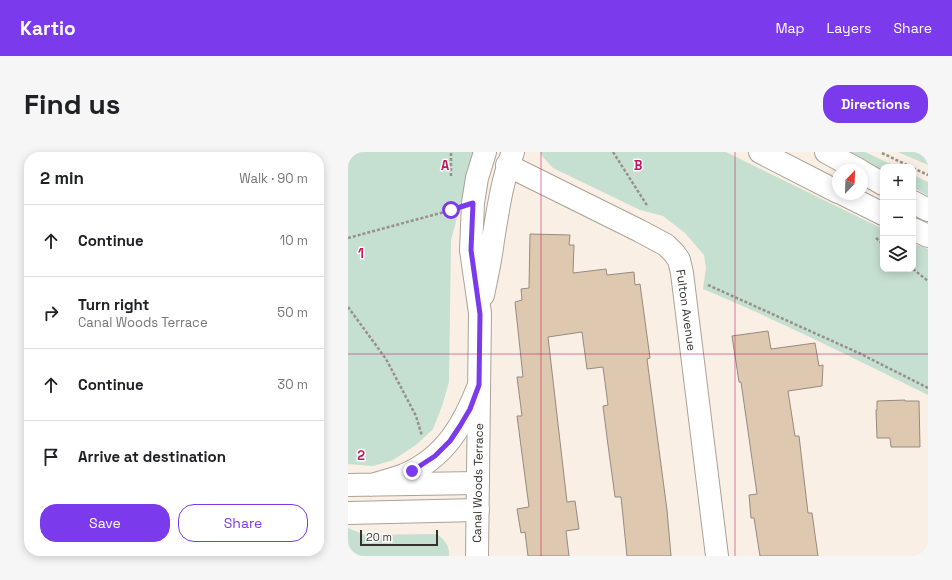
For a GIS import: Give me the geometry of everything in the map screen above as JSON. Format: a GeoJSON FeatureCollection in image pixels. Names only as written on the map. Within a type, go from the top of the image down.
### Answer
{"type":"FeatureCollection","features":[{"type":"Feature","properties":{"kind":"street","name":"Canal Woods Terrace"},"geometry":{"type":"LineString","coordinates":[[477,556],[480,314],[471,250],[473,203],[477,178],[485,152]]}},
{"type":"Feature","properties":{"kind":"street"},"geometry":{"type":"LineString","coordinates":[[760,152],[832,189]]}},
{"type":"Feature","properties":{"kind":"street"},"geometry":{"type":"LineString","coordinates":[[826,152],[848,164]]}},
{"type":"Feature","properties":{"kind":"street","name":"Canal Woods Terrace"},"geometry":{"type":"LineString","coordinates":[[480,314],[491,258],[498,205],[510,159]]}},
{"type":"Feature","properties":{"kind":"street","name":"Fulton Avenue"},"geometry":{"type":"LineString","coordinates":[[510,159],[666,245],[679,260],[682,273],[717,556]]}},
{"type":"Feature","properties":{"kind":"street"},"geometry":{"type":"LineString","coordinates":[[868,175],[880,182]]}},
{"type":"Feature","properties":{"kind":"street"},"geometry":{"type":"LineString","coordinates":[[855,200],[880,212]]}},
{"type":"Feature","properties":{"kind":"street"},"geometry":{"type":"LineString","coordinates":[[916,204],[928,210]]}},
{"type":"Feature","properties":{"kind":"street"},"geometry":{"type":"LineString","coordinates":[[916,230],[928,236]]}},
{"type":"Feature","properties":{"kind":"street"},"geometry":{"type":"LineString","coordinates":[[371,485],[404,475],[435,456],[450,441],[460,426],[470,409],[479,385]]}},
{"type":"Feature","properties":{"kind":"street"},"geometry":{"type":"LineString","coordinates":[[348,485],[478,483]]}},
{"type":"Feature","properties":{"kind":"street"},"geometry":{"type":"LineString","coordinates":[[348,513],[478,510]]}},
{"type":"Feature","properties":{"kind":"path"},"geometry":{"type":"LineString","coordinates":[[613,152],[656,219],[648,236]]}},
{"type":"Feature","properties":{"kind":"path"},"geometry":{"type":"LineString","coordinates":[[880,152],[906,164]]}},
{"type":"Feature","properties":{"kind":"path"},"geometry":{"type":"LineString","coordinates":[[916,169],[928,175]]}},
{"type":"Feature","properties":{"kind":"path"},"geometry":{"type":"LineString","coordinates":[[348,238],[473,203]]}},
{"type":"Feature","properties":{"kind":"path"},"geometry":{"type":"LineString","coordinates":[[916,271],[928,281]]}},
{"type":"Feature","properties":{"kind":"path"},"geometry":{"type":"LineString","coordinates":[[682,273],[862,354],[928,388]]}},
{"type":"Feature","properties":{"kind":"path"},"geometry":{"type":"LineString","coordinates":[[348,307],[386,359],[416,416],[422,438]]}},
{"type":"Feature","properties":{"kind":"green space"},"geometry":{"type":"Polygon","coordinates":[[[348,152],[476,152],[472,161],[451,240],[449,382],[442,406],[433,429],[416,445],[393,460],[373,466],[348,464],[348,152]]]}},
{"type":"Feature","properties":{"kind":"green space"},"geometry":{"type":"Polygon","coordinates":[[[540,152],[726,152],[880,228],[880,272],[916,272],[916,244],[928,249],[928,395],[789,327],[703,289],[706,268],[704,255],[685,233],[663,216],[640,210],[553,168],[540,152]]]}},
{"type":"Feature","properties":{"kind":"green space"},"geometry":{"type":"Polygon","coordinates":[[[851,152],[865,152],[891,164],[880,164],[880,168],[851,152]]]}},
{"type":"Feature","properties":{"kind":"green space"},"geometry":{"type":"Polygon","coordinates":[[[898,152],[928,152],[928,165],[900,153],[898,152]]]}},
{"type":"Feature","properties":{"kind":"green space"},"geometry":{"type":"Polygon","coordinates":[[[916,176],[928,182],[928,196],[916,189],[916,176]]]}},
{"type":"Feature","properties":{"kind":"green space"},"geometry":{"type":"Polygon","coordinates":[[[348,528],[365,535],[437,534],[447,546],[449,556],[348,556],[348,528]]]}},
{"type":"Feature","properties":{"kind":"building"},"geometry":{"type":"Polygon","coordinates":[[[530,234],[570,235],[569,245],[574,245],[573,273],[606,269],[607,275],[634,272],[635,285],[640,284],[650,358],[647,359],[667,510],[671,556],[627,556],[621,497],[615,497],[603,406],[608,405],[603,367],[587,369],[582,332],[548,337],[567,502],[575,501],[579,529],[566,531],[569,556],[528,556],[525,532],[521,533],[517,509],[529,507],[517,416],[522,416],[517,377],[523,377],[515,302],[522,300],[521,289],[529,288],[530,234]]]}},
{"type":"Feature","properties":{"kind":"building"},"geometry":{"type":"Polygon","coordinates":[[[768,331],[771,349],[815,343],[819,366],[823,365],[822,386],[788,391],[795,436],[799,436],[808,513],[812,513],[818,556],[760,556],[754,518],[751,518],[749,495],[757,494],[741,382],[739,382],[732,336],[768,331]]]}},
{"type":"Feature","properties":{"kind":"building"},"geometry":{"type":"Polygon","coordinates":[[[877,401],[919,401],[920,447],[891,447],[890,438],[877,438],[877,401]]]}},
{"type":"Feature","properties":{"kind":"route"},"geometry":{"type":"LineString","coordinates":[[412,471],[435,456],[450,441],[470,409],[479,385],[480,314],[471,250],[473,203],[451,210]]}}]}
